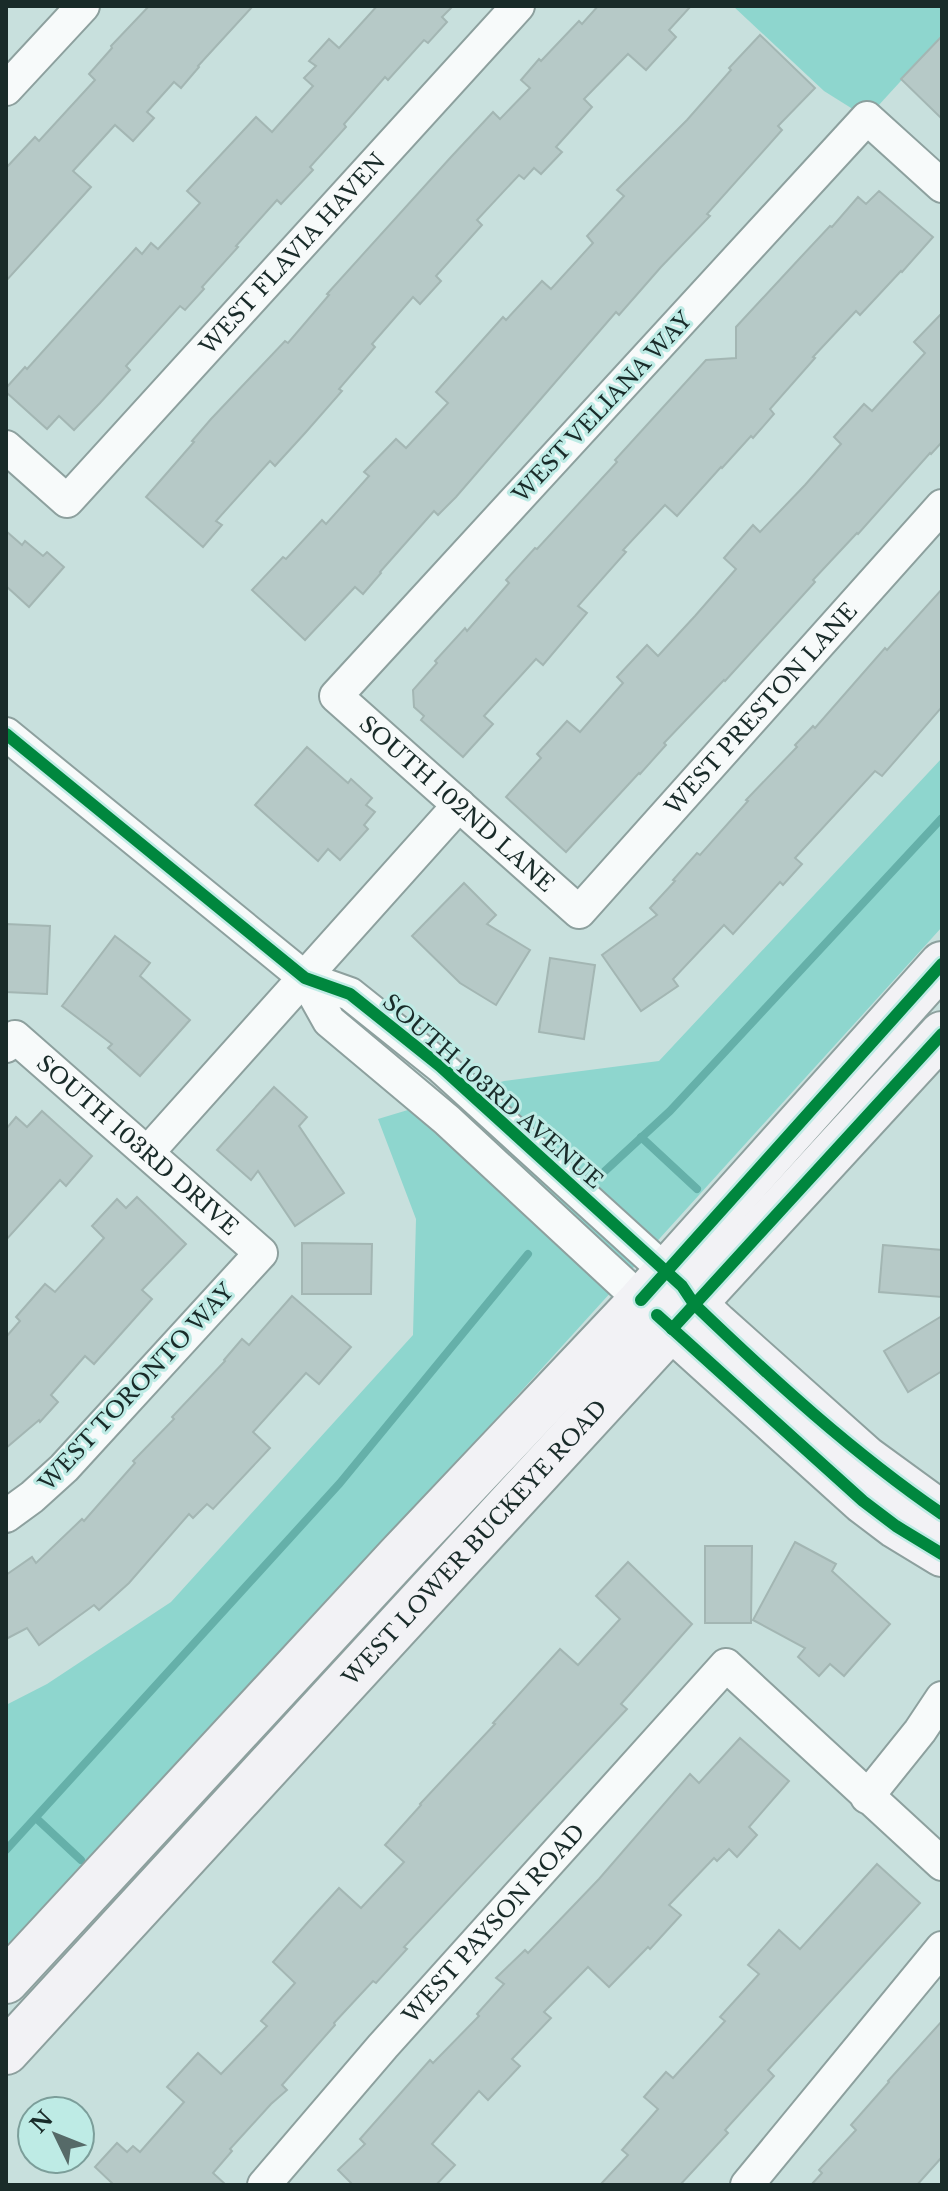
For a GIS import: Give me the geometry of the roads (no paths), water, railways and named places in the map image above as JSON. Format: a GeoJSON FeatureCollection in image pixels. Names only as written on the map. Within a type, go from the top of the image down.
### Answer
{"type":"FeatureCollection","features":[{"type":"Feature","properties":{"kind":"main road","name":"WEST LOWER BUCKEYE ROAD"},"geometry":{"type":"LineString","coordinates":[[6,2052],[513,1499],[942,964]]}},
{"type":"Feature","properties":{"kind":"main road","name":"WEST LOWER BUCKEYE ROAD"},"geometry":{"type":"LineString","coordinates":[[6,1981],[389,1568],[669,1301],[942,1034]]}},
{"type":"Feature","properties":{"kind":"main road"},"geometry":{"type":"LineString","coordinates":[[669,1301],[865,1458],[942,1514]]}},
{"type":"Feature","properties":{"kind":"main road"},"geometry":{"type":"LineString","coordinates":[[669,1301],[863,1501],[942,1554]]}},
{"type":"Feature","properties":{"kind":"street"},"geometry":{"type":"LineString","coordinates":[[6,89],[83,6]]}},
{"type":"Feature","properties":{"kind":"street","name":"WEST FLAVIA HAVEN"},"geometry":{"type":"LineString","coordinates":[[6,447],[67,501],[518,6]]}},
{"type":"Feature","properties":{"kind":"street","name":"WEST VELIANA WAY"},"geometry":{"type":"LineString","coordinates":[[336,696],[867,118],[942,186]]}},
{"type":"Feature","properties":{"kind":"street","name":"WEST PRESTON LANE"},"geometry":{"type":"LineString","coordinates":[[579,912],[942,506]]}},
{"type":"Feature","properties":{"kind":"street","name":"SOUTH 102ND LANE"},"geometry":{"type":"LineString","coordinates":[[336,696],[579,912]]}},
{"type":"Feature","properties":{"kind":"street"},"geometry":{"type":"LineString","coordinates":[[6,734],[305,978],[329,1021],[669,1301]]}},
{"type":"Feature","properties":{"kind":"street"},"geometry":{"type":"LineString","coordinates":[[148,1152],[459,805]]}},
{"type":"Feature","properties":{"kind":"street","name":"SOUTH 103RD DRIVE"},"geometry":{"type":"LineString","coordinates":[[10,1042],[148,1152],[261,1253]]}},
{"type":"Feature","properties":{"kind":"street","name":"WEST TORONTO WAY"},"geometry":{"type":"LineString","coordinates":[[6,1516],[64,1468],[261,1253]]}},
{"type":"Feature","properties":{"kind":"street","name":"WEST PAYSON ROAD"},"geometry":{"type":"LineString","coordinates":[[264,2185],[383,2046],[726,1665],[867,1797]]}},
{"type":"Feature","properties":{"kind":"street"},"geometry":{"type":"LineString","coordinates":[[942,1698],[867,1797],[942,1864]]}},
{"type":"Feature","properties":{"kind":"street"},"geometry":{"type":"LineString","coordinates":[[747,2185],[942,1948]]}},
{"type":"Feature","properties":{"kind":"waterway"},"geometry":{"type":"LineString","coordinates":[[605,1171],[670,1111],[942,818]]}},
{"type":"Feature","properties":{"kind":"waterway"},"geometry":{"type":"LineString","coordinates":[[641,1137],[697,1189]]}},
{"type":"Feature","properties":{"kind":"waterway"},"geometry":{"type":"LineString","coordinates":[[6,1850],[340,1483],[528,1254]]}},
{"type":"Feature","properties":{"kind":"waterway"},"geometry":{"type":"LineString","coordinates":[[36,1818],[81,1860]]}}]}
